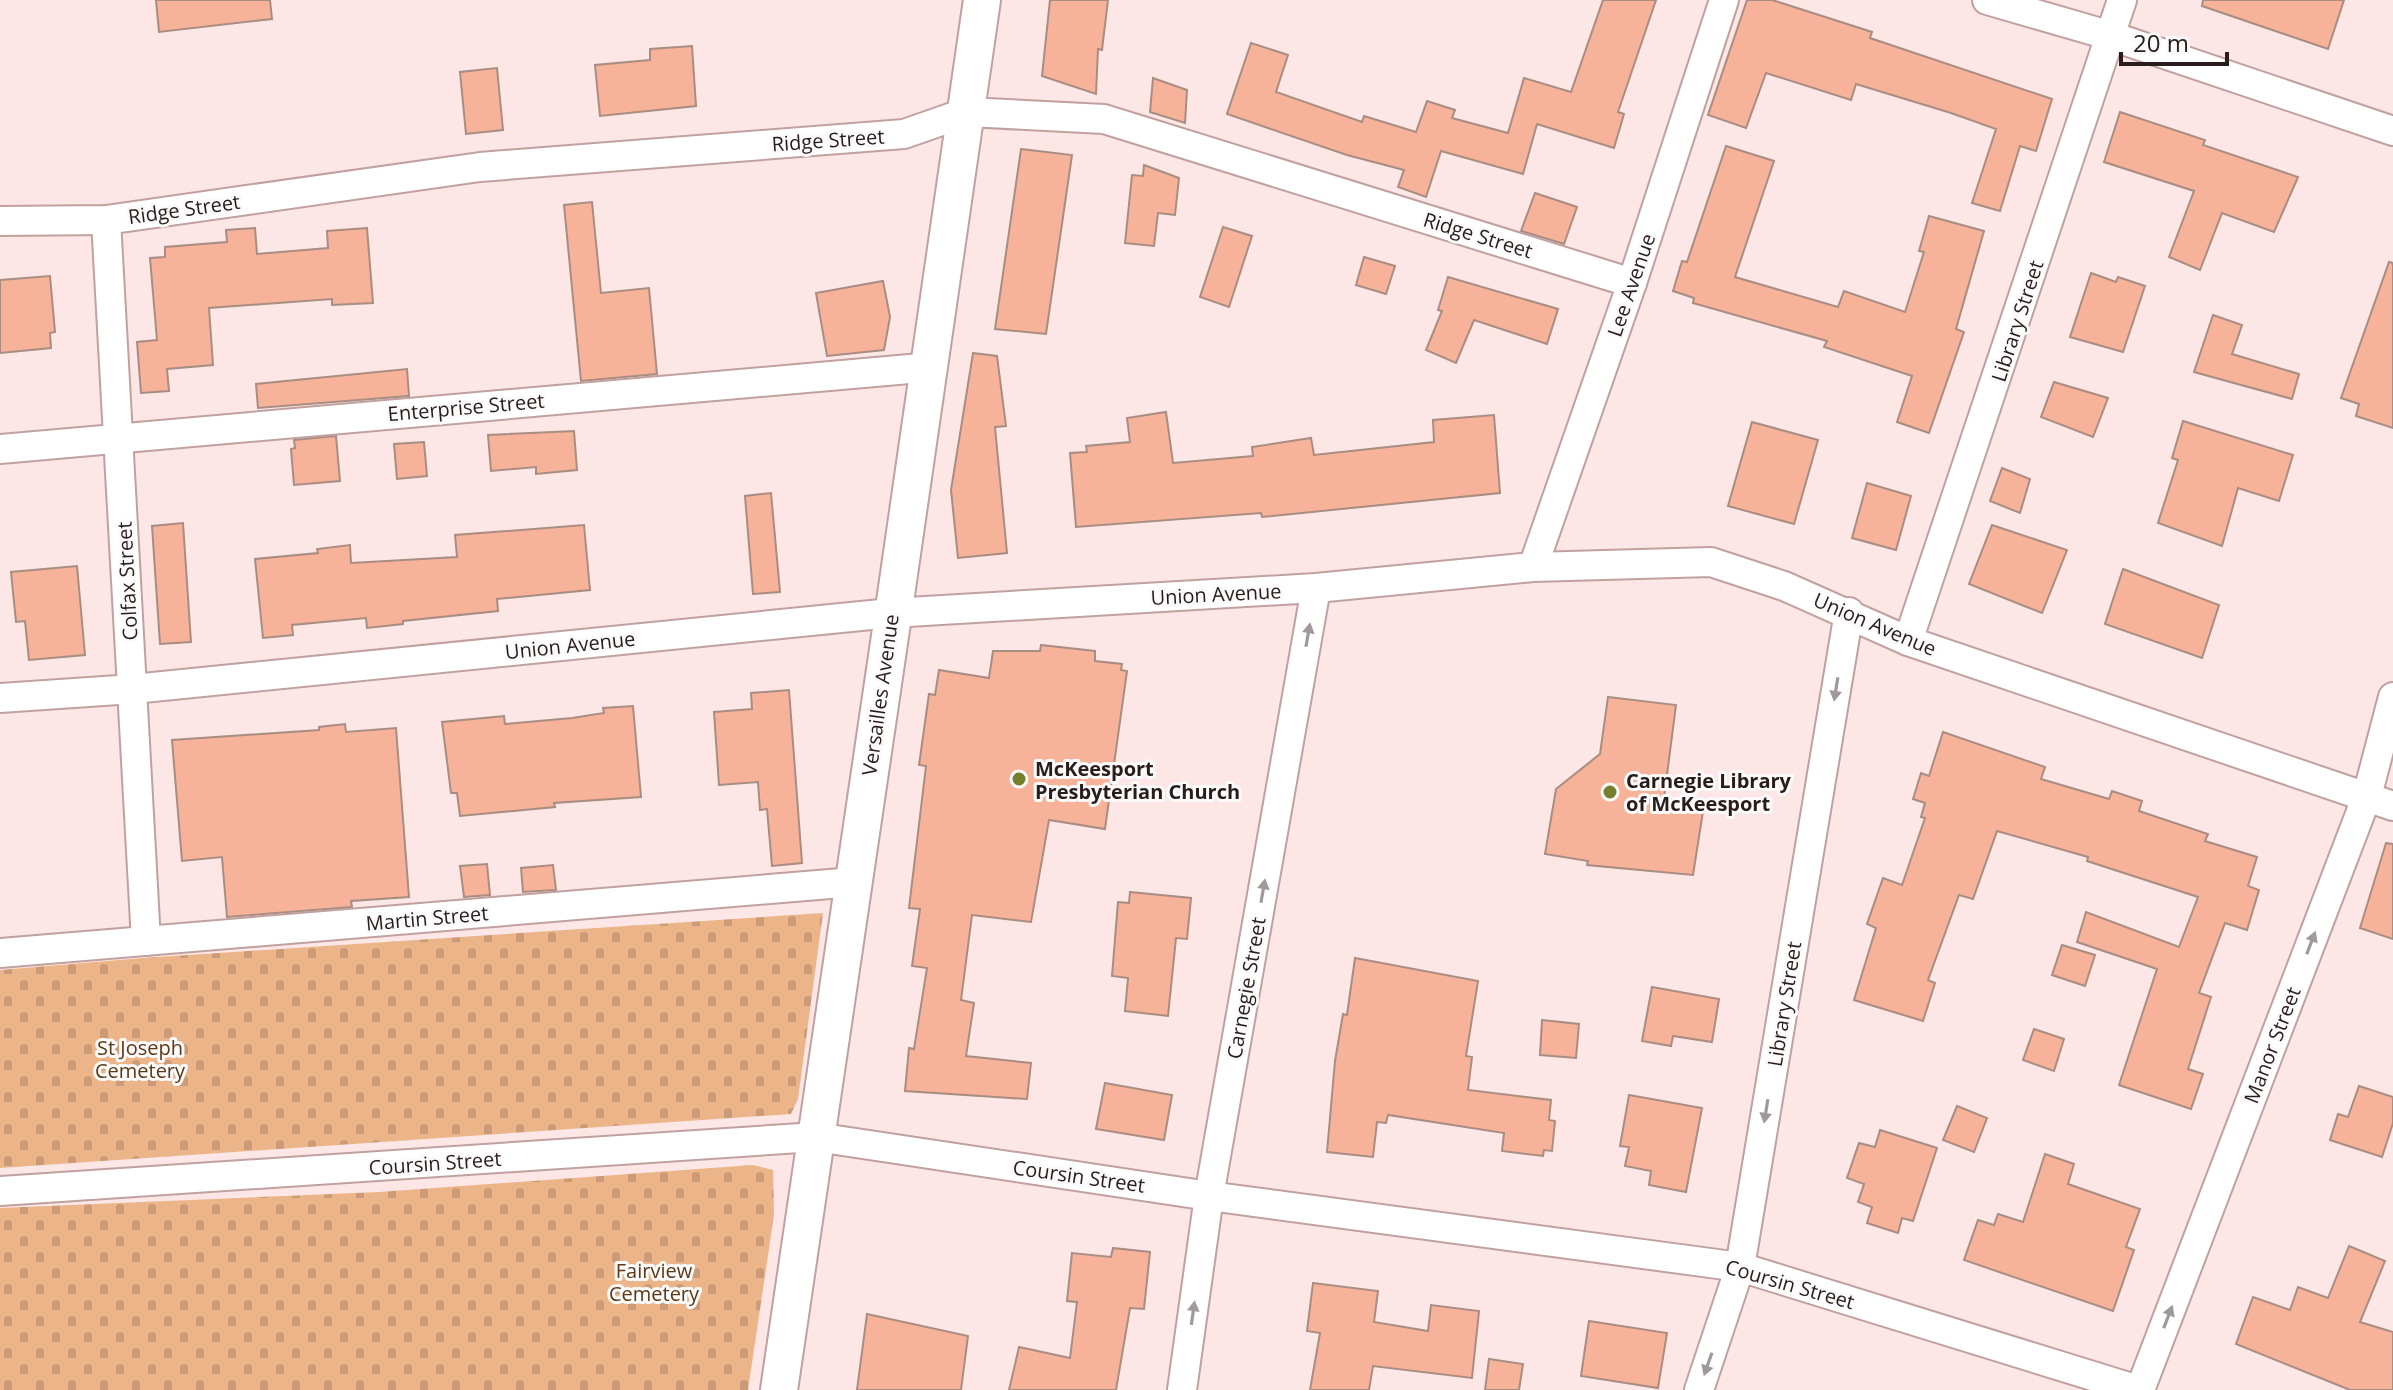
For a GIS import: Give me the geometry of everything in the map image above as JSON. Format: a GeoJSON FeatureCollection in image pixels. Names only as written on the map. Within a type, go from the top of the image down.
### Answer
{"type":"FeatureCollection","features":[{"type":"Feature","properties":{"kind":"street","name":"Versailles Avenue"},"geometry":{"type":"LineString","coordinates":[[779,1390],[891,613],[932,367],[982,0]]}},
{"type":"Feature","properties":{"kind":"street","name":"Lee Avenue"},"geometry":{"type":"LineString","coordinates":[[1533,567],[1632,283],[1724,0]]}},
{"type":"Feature","properties":{"kind":"street"},"geometry":{"type":"LineString","coordinates":[[1987,0],[2108,35],[2393,131]]}},
{"type":"Feature","properties":{"kind":"street","name":"Library Street"},"geometry":{"type":"LineString","coordinates":[[1908,641],[1992,399],[2108,35],[2122,0]]}},
{"type":"Feature","properties":{"kind":"street","name":"Ridge Street"},"geometry":{"type":"LineString","coordinates":[[0,221],[106,220],[480,167],[904,134],[967,112],[1104,119],[1632,283]]}},
{"type":"Feature","properties":{"kind":"street","name":"Colfax Street"},"geometry":{"type":"LineString","coordinates":[[106,220],[146,941]]}},
{"type":"Feature","properties":{"kind":"street","name":"Enterprise Street"},"geometry":{"type":"LineString","coordinates":[[0,449],[932,367]]}},
{"type":"Feature","properties":{"kind":"street","name":"Union Avenue"},"geometry":{"type":"LineString","coordinates":[[0,698],[133,689],[891,613],[1316,588],[1533,567],[1711,562],[1849,612],[1908,641],[2380,801]]}},
{"type":"Feature","properties":{"kind":"street","name":"Carnegie Street"},"geometry":{"type":"LineString","coordinates":[[1182,1390],[1209,1196],[1316,588]]}},
{"type":"Feature","properties":{"kind":"street","name":"Library Street"},"geometry":{"type":"LineString","coordinates":[[1699,1390],[1740,1267],[1849,612]]}},
{"type":"Feature","properties":{"kind":"street","name":"Manor Street"},"geometry":{"type":"LineString","coordinates":[[2139,1390],[2380,801],[2393,697]]}},
{"type":"Feature","properties":{"kind":"street","name":"Martin Street"},"geometry":{"type":"LineString","coordinates":[[0,953],[854,882]]}},
{"type":"Feature","properties":{"kind":"street","name":"Coursin Street"},"geometry":{"type":"LineString","coordinates":[[0,1191],[816,1137],[1209,1196],[1740,1267],[2139,1390]]}},
{"type":"Feature","properties":{"kind":"green space","name":"St Joseph Cemetery"},"geometry":{"type":"Polygon","coordinates":[[[823,913],[798,1099],[791,1114],[0,1168],[0,970],[823,913]]]}},
{"type":"Feature","properties":{"kind":"green space","name":"Fairview Cemetery"},"geometry":{"type":"Polygon","coordinates":[[[753,1165],[773,1170],[774,1215],[748,1390],[0,1390],[0,1208],[379,1192],[753,1165]]]}},
{"type":"Feature","properties":{"kind":"building"},"geometry":{"type":"Polygon","coordinates":[[[156,0],[270,0],[272,19],[159,32],[156,0]]]}},
{"type":"Feature","properties":{"kind":"building"},"geometry":{"type":"Polygon","coordinates":[[[1050,0],[1108,0],[1102,50],[1098,49],[1096,94],[1042,76],[1050,0]]]}},
{"type":"Feature","properties":{"kind":"building"},"geometry":{"type":"Polygon","coordinates":[[[1603,0],[1656,0],[1618,112],[1624,114],[1614,148],[1537,124],[1523,174],[1441,151],[1426,197],[1398,187],[1404,170],[1347,155],[1227,114],[1251,43],[1288,55],[1276,92],[1362,122],[1364,116],[1416,132],[1427,101],[1455,110],[1452,118],[1508,133],[1524,78],[1571,92],[1603,0]]]}},
{"type":"Feature","properties":{"kind":"building"},"geometry":{"type":"Polygon","coordinates":[[[1747,0],[1772,0],[1872,32],[1870,38],[2052,99],[2036,151],[2020,146],[2000,211],[1972,203],[1996,129],[1951,113],[1856,84],[1851,100],[1766,73],[1746,128],[1708,115],[1747,0]]]}},
{"type":"Feature","properties":{"kind":"building"},"geometry":{"type":"Polygon","coordinates":[[[2203,0],[2344,0],[2328,49],[2202,6],[2203,0]]]}},
{"type":"Feature","properties":{"kind":"building"},"geometry":{"type":"Polygon","coordinates":[[[692,46],[696,106],[600,116],[595,65],[650,60],[650,49],[692,46]]]}},
{"type":"Feature","properties":{"kind":"building"},"geometry":{"type":"Polygon","coordinates":[[[497,68],[503,130],[466,134],[460,72],[497,68]]]}},
{"type":"Feature","properties":{"kind":"building"},"geometry":{"type":"Polygon","coordinates":[[[1153,78],[1187,90],[1185,123],[1150,112],[1153,78]]]}},
{"type":"Feature","properties":{"kind":"building"},"geometry":{"type":"Polygon","coordinates":[[[2120,112],[2205,140],[2203,145],[2298,177],[2274,232],[2222,213],[2200,270],[2169,257],[2194,191],[2104,162],[2120,112]]]}},
{"type":"Feature","properties":{"kind":"building"},"geometry":{"type":"Polygon","coordinates":[[[1726,146],[1774,161],[1735,277],[1838,307],[1844,291],[1905,312],[1924,252],[1919,251],[1929,216],[1984,231],[1956,329],[1964,332],[1929,433],[1897,422],[1912,376],[1824,347],[1827,341],[1693,303],[1694,298],[1673,291],[1682,261],[1687,262],[1726,146]]]}},
{"type":"Feature","properties":{"kind":"building"},"geometry":{"type":"Polygon","coordinates":[[[1021,149],[1072,155],[1046,334],[995,329],[1021,149]]]}},
{"type":"Feature","properties":{"kind":"building"},"geometry":{"type":"Polygon","coordinates":[[[1144,165],[1179,178],[1175,215],[1158,213],[1154,246],[1125,243],[1132,175],[1143,176],[1144,165]]]}},
{"type":"Feature","properties":{"kind":"building"},"geometry":{"type":"Polygon","coordinates":[[[1535,193],[1577,207],[1564,244],[1521,231],[1535,193]]]}},
{"type":"Feature","properties":{"kind":"building"},"geometry":{"type":"Polygon","coordinates":[[[592,202],[601,293],[649,288],[657,374],[581,381],[564,205],[592,202]]]}},
{"type":"Feature","properties":{"kind":"building"},"geometry":{"type":"Polygon","coordinates":[[[1223,227],[1252,236],[1229,307],[1200,297],[1223,227]]]}},
{"type":"Feature","properties":{"kind":"building"},"geometry":{"type":"Polygon","coordinates":[[[255,228],[257,254],[328,248],[327,231],[367,228],[373,303],[332,305],[332,299],[209,308],[213,365],[167,369],[169,391],[141,393],[137,342],[157,340],[150,258],[165,257],[165,247],[227,242],[226,230],[255,228]]]}},
{"type":"Feature","properties":{"kind":"building"},"geometry":{"type":"Polygon","coordinates":[[[1364,257],[1395,266],[1386,294],[1356,285],[1364,257]]]}},
{"type":"Feature","properties":{"kind":"building"},"geometry":{"type":"Polygon","coordinates":[[[2389,262],[2393,263],[2393,428],[2356,416],[2359,404],[2341,398],[2389,262]]]}},
{"type":"Feature","properties":{"kind":"building"},"geometry":{"type":"Polygon","coordinates":[[[2091,273],[2116,282],[2118,277],[2145,286],[2123,352],[2070,337],[2091,273]]]}},
{"type":"Feature","properties":{"kind":"building"},"geometry":{"type":"Polygon","coordinates":[[[50,276],[55,332],[50,333],[51,348],[0,353],[0,280],[50,276]]]}},
{"type":"Feature","properties":{"kind":"building"},"geometry":{"type":"Polygon","coordinates":[[[1448,277],[1558,309],[1547,344],[1474,320],[1456,363],[1426,350],[1442,311],[1438,310],[1448,277]]]}},
{"type":"Feature","properties":{"kind":"building"},"geometry":{"type":"Polygon","coordinates":[[[883,281],[890,317],[884,350],[827,356],[816,293],[883,281]]]}},
{"type":"Feature","properties":{"kind":"building"},"geometry":{"type":"Polygon","coordinates":[[[2213,315],[2242,325],[2232,354],[2299,374],[2292,399],[2194,372],[2213,315]]]}},
{"type":"Feature","properties":{"kind":"building"},"geometry":{"type":"Polygon","coordinates":[[[973,353],[997,356],[1006,426],[995,427],[1007,553],[958,558],[951,490],[973,353]]]}},
{"type":"Feature","properties":{"kind":"building"},"geometry":{"type":"Polygon","coordinates":[[[407,369],[409,396],[258,408],[256,384],[407,369]]]}},
{"type":"Feature","properties":{"kind":"building"},"geometry":{"type":"Polygon","coordinates":[[[2054,382],[2108,398],[2093,437],[2041,417],[2054,382]]]}},
{"type":"Feature","properties":{"kind":"building"},"geometry":{"type":"Polygon","coordinates":[[[1166,412],[1173,463],[1253,456],[1252,447],[1311,438],[1314,455],[1434,442],[1433,420],[1494,415],[1500,493],[1262,517],[1261,513],[1076,527],[1070,453],[1087,452],[1086,446],[1130,442],[1127,418],[1166,412]]]}},
{"type":"Feature","properties":{"kind":"building"},"geometry":{"type":"Polygon","coordinates":[[[2183,421],[2293,455],[2279,501],[2238,488],[2222,546],[2158,523],[2178,460],[2172,458],[2183,421]]]}},
{"type":"Feature","properties":{"kind":"building"},"geometry":{"type":"Polygon","coordinates":[[[1752,422],[1818,440],[1794,524],[1728,506],[1752,422]]]}},
{"type":"Feature","properties":{"kind":"building"},"geometry":{"type":"Polygon","coordinates":[[[574,431],[577,470],[536,474],[536,467],[491,471],[488,435],[574,431]]]}},
{"type":"Feature","properties":{"kind":"building"},"geometry":{"type":"Polygon","coordinates":[[[336,436],[340,481],[294,485],[291,449],[295,448],[294,440],[336,436]]]}},
{"type":"Feature","properties":{"kind":"building"},"geometry":{"type":"Polygon","coordinates":[[[424,442],[427,476],[397,479],[394,444],[424,442]]]}},
{"type":"Feature","properties":{"kind":"building"},"geometry":{"type":"Polygon","coordinates":[[[2002,468],[2030,479],[2020,513],[1990,501],[2002,468]]]}},
{"type":"Feature","properties":{"kind":"building"},"geometry":{"type":"Polygon","coordinates":[[[1867,483],[1911,496],[1896,550],[1852,538],[1867,483]]]}},
{"type":"Feature","properties":{"kind":"building"},"geometry":{"type":"Polygon","coordinates":[[[771,493],[780,592],[753,594],[745,496],[771,493]]]}},
{"type":"Feature","properties":{"kind":"building"},"geometry":{"type":"Polygon","coordinates":[[[183,523],[191,642],[160,644],[152,526],[183,523]]]}},
{"type":"Feature","properties":{"kind":"building"},"geometry":{"type":"Polygon","coordinates":[[[584,525],[590,590],[497,599],[498,611],[403,621],[403,624],[367,628],[366,618],[292,625],[293,635],[263,638],[255,559],[318,553],[317,549],[350,545],[351,563],[457,557],[455,535],[584,525]]]}},
{"type":"Feature","properties":{"kind":"building"},"geometry":{"type":"Polygon","coordinates":[[[1992,525],[2067,550],[2042,613],[1969,584],[1992,525]]]}},
{"type":"Feature","properties":{"kind":"building"},"geometry":{"type":"Polygon","coordinates":[[[77,566],[85,655],[29,660],[25,621],[16,622],[11,572],[77,566]]]}},
{"type":"Feature","properties":{"kind":"building"},"geometry":{"type":"Polygon","coordinates":[[[2123,569],[2219,605],[2202,658],[2105,624],[2123,569]]]}},
{"type":"Feature","properties":{"kind":"building","name":"McKeesport Presbyterian Church"},"geometry":{"type":"Polygon","coordinates":[[[1041,645],[1095,651],[1095,661],[1122,664],[1121,670],[1127,671],[1105,829],[1049,820],[1031,922],[972,915],[961,1000],[974,1003],[966,1056],[1031,1063],[1027,1099],[905,1091],[909,1048],[914,1049],[927,968],[912,966],[920,909],[909,908],[926,766],[919,765],[929,694],[935,695],[939,670],[989,678],[993,651],[1040,651],[1041,645]]]}},
{"type":"Feature","properties":{"kind":"building"},"geometry":{"type":"Polygon","coordinates":[[[789,690],[802,863],[772,866],[767,809],[760,810],[758,782],[719,785],[714,712],[752,709],[751,693],[789,690]]]}},
{"type":"Feature","properties":{"kind":"building","name":"Carnegie Library of McKeesport"},"geometry":{"type":"Polygon","coordinates":[[[1608,697],[1676,705],[1664,798],[1704,805],[1693,875],[1587,865],[1588,861],[1545,854],[1556,789],[1600,754],[1608,697]]]}},
{"type":"Feature","properties":{"kind":"building"},"geometry":{"type":"Polygon","coordinates":[[[633,706],[641,797],[554,803],[555,807],[460,816],[457,793],[451,793],[442,722],[504,716],[505,724],[572,718],[604,713],[603,708],[633,706]]]}},
{"type":"Feature","properties":{"kind":"building"},"geometry":{"type":"Polygon","coordinates":[[[345,724],[346,732],[396,728],[409,897],[351,901],[352,907],[227,917],[222,857],[182,861],[172,740],[319,730],[319,727],[345,724]]]}},
{"type":"Feature","properties":{"kind":"building"},"geometry":{"type":"Polygon","coordinates":[[[1943,732],[2045,767],[2041,779],[2109,799],[2112,791],[2142,801],[2139,811],[2208,834],[2205,841],[2257,857],[2248,886],[2259,890],[2247,930],[2225,923],[2199,993],[2211,997],[2188,1069],[2203,1074],[2191,1109],[2119,1085],[2157,969],[2077,942],[2086,912],[2179,947],[2198,897],[2087,861],[2088,857],[1997,831],[1973,899],[1959,895],[1928,980],[1935,983],[1923,1021],[1854,1000],[1876,928],[1867,924],[1883,878],[1902,885],[1925,818],[1921,817],[1925,803],[1913,799],[1921,773],[1929,776],[1943,732]]]}},
{"type":"Feature","properties":{"kind":"building"},"geometry":{"type":"Polygon","coordinates":[[[2386,843],[2393,844],[2393,939],[2360,928],[2386,843]]]}},
{"type":"Feature","properties":{"kind":"building"},"geometry":{"type":"Polygon","coordinates":[[[487,864],[490,895],[464,897],[460,866],[487,864]]]}},
{"type":"Feature","properties":{"kind":"building"},"geometry":{"type":"Polygon","coordinates":[[[553,865],[556,890],[523,892],[521,868],[553,865]]]}},
{"type":"Feature","properties":{"kind":"building"},"geometry":{"type":"Polygon","coordinates":[[[1130,892],[1191,898],[1187,939],[1176,938],[1168,1016],[1125,1011],[1128,978],[1112,976],[1118,902],[1129,903],[1130,892]]]}},
{"type":"Feature","properties":{"kind":"building"},"geometry":{"type":"Polygon","coordinates":[[[2062,945],[2095,955],[2085,986],[2052,975],[2062,945]]]}},
{"type":"Feature","properties":{"kind":"building"},"geometry":{"type":"Polygon","coordinates":[[[1355,958],[1478,981],[1466,1056],[1472,1057],[1468,1090],[1551,1100],[1549,1120],[1555,1121],[1552,1151],[1544,1150],[1543,1156],[1502,1151],[1504,1133],[1388,1115],[1386,1123],[1377,1122],[1373,1157],[1327,1152],[1335,1061],[1343,1014],[1347,1015],[1355,958]]]}},
{"type":"Feature","properties":{"kind":"building"},"geometry":{"type":"Polygon","coordinates":[[[1652,987],[1719,999],[1712,1042],[1673,1036],[1671,1046],[1642,1041],[1652,987]]]}},
{"type":"Feature","properties":{"kind":"building"},"geometry":{"type":"Polygon","coordinates":[[[1542,1020],[1579,1024],[1576,1058],[1540,1055],[1542,1020]]]}},
{"type":"Feature","properties":{"kind":"building"},"geometry":{"type":"Polygon","coordinates":[[[2034,1029],[2064,1039],[2054,1071],[2023,1060],[2034,1029]]]}},
{"type":"Feature","properties":{"kind":"building"},"geometry":{"type":"Polygon","coordinates":[[[1105,1083],[1172,1095],[1164,1140],[1096,1129],[1105,1083]]]}},
{"type":"Feature","properties":{"kind":"building"},"geometry":{"type":"Polygon","coordinates":[[[2359,1086],[2393,1097],[2393,1123],[2382,1157],[2330,1140],[2338,1114],[2348,1117],[2359,1086]]]}},
{"type":"Feature","properties":{"kind":"building"},"geometry":{"type":"Polygon","coordinates":[[[1629,1095],[1702,1108],[1686,1192],[1649,1185],[1651,1171],[1625,1166],[1629,1147],[1620,1146],[1629,1095]]]}},
{"type":"Feature","properties":{"kind":"building"},"geometry":{"type":"Polygon","coordinates":[[[1957,1106],[1987,1118],[1974,1152],[1943,1140],[1957,1106]]]}},
{"type":"Feature","properties":{"kind":"building"},"geometry":{"type":"Polygon","coordinates":[[[1880,1130],[1937,1148],[1913,1221],[1902,1218],[1898,1233],[1867,1223],[1872,1207],[1858,1202],[1864,1184],[1847,1178],[1859,1143],[1875,1147],[1880,1130]]]}},
{"type":"Feature","properties":{"kind":"building"},"geometry":{"type":"Polygon","coordinates":[[[2045,1154],[2074,1164],[2068,1184],[2140,1209],[2126,1247],[2134,1250],[2113,1311],[1964,1260],[1978,1220],[1994,1225],[1998,1214],[2023,1222],[2045,1154]]]}},
{"type":"Feature","properties":{"kind":"building"},"geometry":{"type":"Polygon","coordinates":[[[2349,1246],[2385,1261],[2360,1322],[2393,1332],[2393,1390],[2350,1390],[2236,1344],[2253,1297],[2290,1310],[2298,1287],[2328,1298],[2349,1246]]]}},
{"type":"Feature","properties":{"kind":"building"},"geometry":{"type":"Polygon","coordinates":[[[1113,1248],[1150,1252],[1144,1309],[1130,1308],[1116,1390],[1009,1390],[1019,1347],[1070,1358],[1077,1302],[1067,1301],[1072,1253],[1111,1257],[1113,1248]]]}},
{"type":"Feature","properties":{"kind":"building"},"geometry":{"type":"Polygon","coordinates":[[[1313,1283],[1378,1291],[1374,1322],[1428,1331],[1431,1305],[1479,1311],[1472,1378],[1373,1366],[1369,1390],[1310,1390],[1320,1333],[1307,1331],[1313,1283]]]}},
{"type":"Feature","properties":{"kind":"building"},"geometry":{"type":"Polygon","coordinates":[[[867,1314],[968,1336],[961,1390],[857,1390],[867,1314]]]}},
{"type":"Feature","properties":{"kind":"building"},"geometry":{"type":"Polygon","coordinates":[[[1589,1321],[1667,1333],[1658,1388],[1581,1376],[1589,1321]]]}},
{"type":"Feature","properties":{"kind":"building"},"geometry":{"type":"Polygon","coordinates":[[[1489,1359],[1523,1364],[1519,1390],[1485,1390],[1489,1359]]]}},
{"type":"Feature","properties":{"kind":"place","name":"McKeesport Presbyterian Church"},"geometry":{"type":"Point","coordinates":[1019,779]}},
{"type":"Feature","properties":{"kind":"place","name":"Carnegie Library of McKeesport"},"geometry":{"type":"Point","coordinates":[1610,792]}}]}
